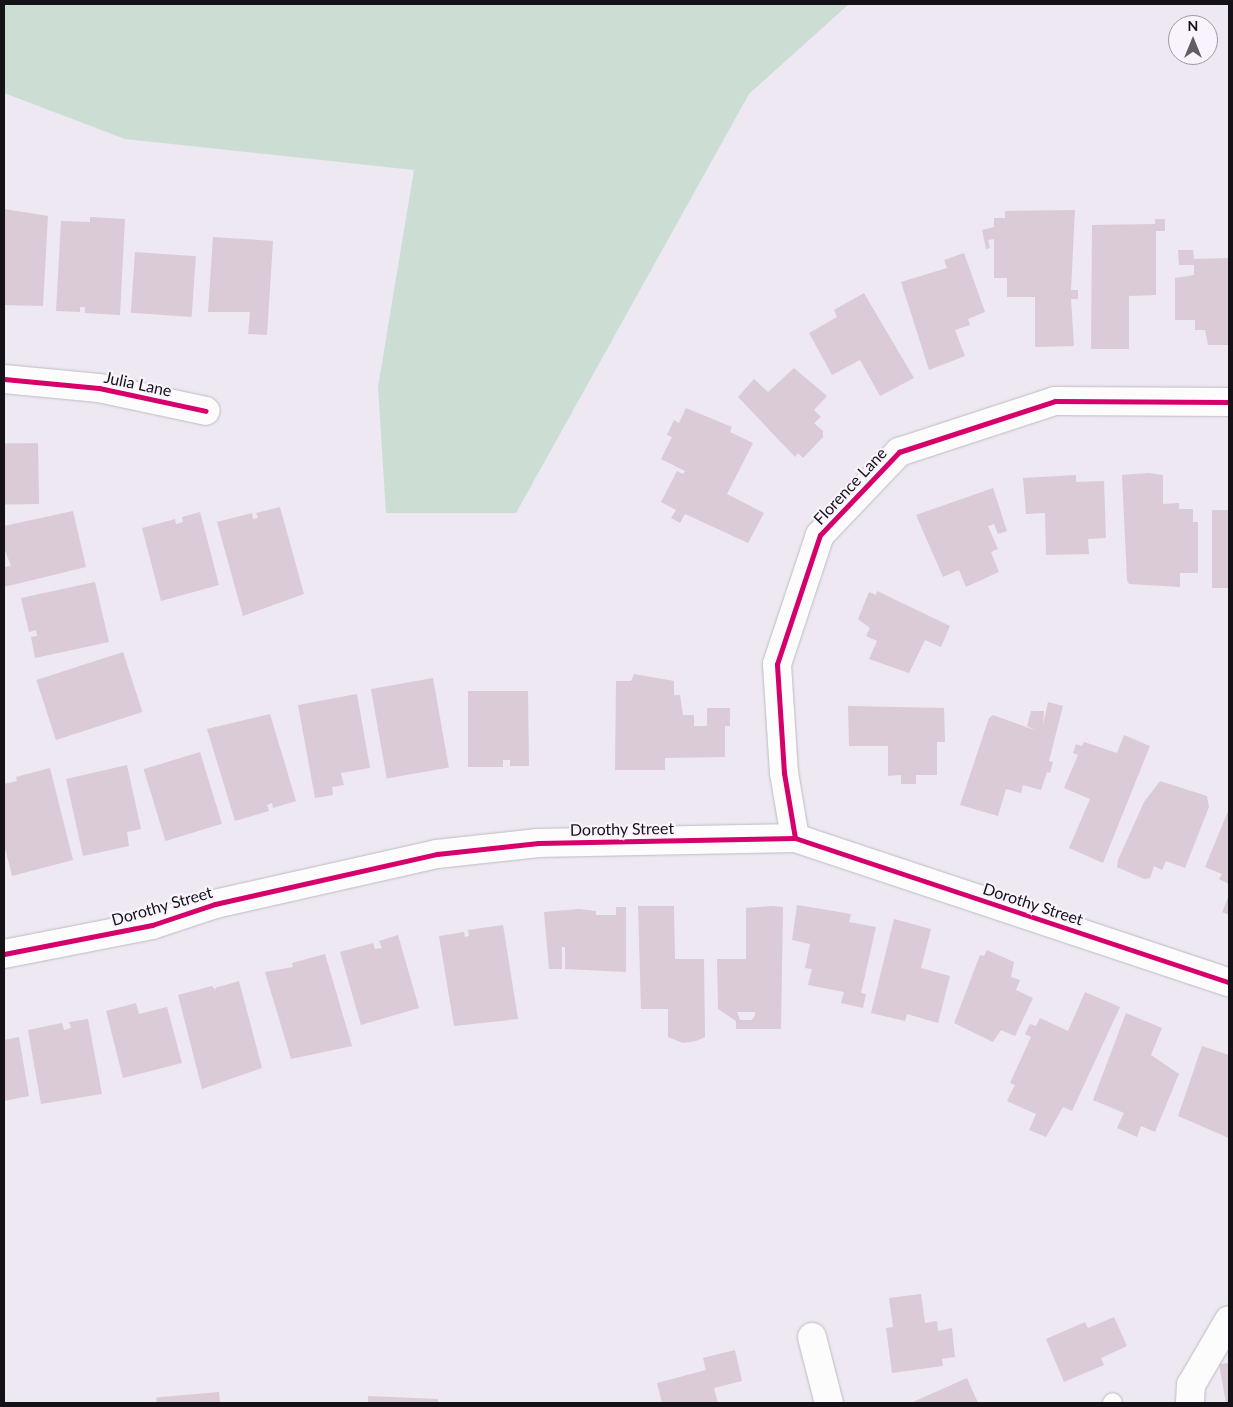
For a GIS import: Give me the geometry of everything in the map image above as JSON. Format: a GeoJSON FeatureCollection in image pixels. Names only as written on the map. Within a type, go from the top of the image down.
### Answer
{"type":"FeatureCollection","features":[{"type":"Feature","properties":{"kind":"street","name":"Julia Lane"},"geometry":{"type":"LineString","coordinates":[[4,379],[99,388],[206,411]]}},
{"type":"Feature","properties":{"kind":"street","name":"Florence Lane"},"geometry":{"type":"LineString","coordinates":[[795,838],[784,773],[777,664],[820,535],[899,452],[1056,401],[1229,402]]}},
{"type":"Feature","properties":{"kind":"street","name":"Dorothy Street"},"geometry":{"type":"LineString","coordinates":[[4,954],[152,925],[215,904],[437,854],[538,843],[795,838],[1229,982]]}},
{"type":"Feature","properties":{"kind":"street"},"geometry":{"type":"LineString","coordinates":[[1190,1403],[1191,1385],[1229,1320]]}},
{"type":"Feature","properties":{"kind":"street"},"geometry":{"type":"LineString","coordinates":[[812,1337],[829,1403]]}},
{"type":"Feature","properties":{"kind":"green space"},"geometry":{"type":"Polygon","coordinates":[[[4,4],[849,4],[749,94],[516,513],[386,513],[378,387],[414,170],[125,139],[4,93],[4,4]]]}},
{"type":"Feature","properties":{"kind":"building"},"geometry":{"type":"Polygon","coordinates":[[[4,209],[48,216],[43,306],[4,305],[4,209]]]}},
{"type":"Feature","properties":{"kind":"building"},"geometry":{"type":"Polygon","coordinates":[[[1075,210],[1071,290],[1078,290],[1078,299],[1071,299],[1074,346],[1035,347],[1035,297],[1007,297],[1007,278],[994,278],[994,239],[988,240],[990,248],[986,249],[982,230],[994,227],[994,218],[1005,218],[1005,211],[1075,210]]]}},
{"type":"Feature","properties":{"kind":"building"},"geometry":{"type":"Polygon","coordinates":[[[90,217],[125,219],[120,315],[85,313],[85,307],[80,307],[80,312],[56,311],[61,221],[90,222],[90,217]]]}},
{"type":"Feature","properties":{"kind":"building"},"geometry":{"type":"Polygon","coordinates":[[[1155,219],[1165,219],[1165,231],[1156,231],[1156,295],[1129,296],[1129,349],[1091,349],[1092,225],[1155,224],[1155,219]]]}},
{"type":"Feature","properties":{"kind":"building"},"geometry":{"type":"Polygon","coordinates":[[[213,237],[273,241],[267,335],[248,334],[250,312],[208,312],[213,237]]]}},
{"type":"Feature","properties":{"kind":"building"},"geometry":{"type":"Polygon","coordinates":[[[1178,250],[1193,250],[1194,259],[1229,258],[1229,345],[1208,345],[1205,330],[1195,330],[1195,320],[1175,320],[1175,278],[1194,275],[1194,265],[1179,265],[1178,250]]]}},
{"type":"Feature","properties":{"kind":"building"},"geometry":{"type":"Polygon","coordinates":[[[135,252],[196,256],[192,317],[131,313],[135,252]]]}},
{"type":"Feature","properties":{"kind":"building"},"geometry":{"type":"Polygon","coordinates":[[[964,253],[985,312],[968,319],[970,325],[955,330],[965,356],[929,370],[901,282],[947,268],[944,260],[964,253]]]}},
{"type":"Feature","properties":{"kind":"building"},"geometry":{"type":"Polygon","coordinates":[[[864,293],[914,378],[880,396],[860,360],[832,375],[809,333],[837,317],[834,310],[864,293]]]}},
{"type":"Feature","properties":{"kind":"building"},"geometry":{"type":"Polygon","coordinates":[[[794,368],[827,396],[814,410],[821,417],[814,423],[823,431],[823,437],[803,458],[798,453],[795,457],[738,397],[754,379],[768,392],[794,368]]]}},
{"type":"Feature","properties":{"kind":"building"},"geometry":{"type":"Polygon","coordinates":[[[686,408],[732,427],[730,432],[753,443],[727,494],[764,513],[748,543],[685,514],[680,523],[671,518],[676,510],[661,502],[677,471],[683,474],[685,471],[661,459],[672,437],[667,435],[674,420],[679,423],[686,408]]]}},
{"type":"Feature","properties":{"kind":"building"},"geometry":{"type":"Polygon","coordinates":[[[38,443],[39,504],[5,505],[4,444],[38,443]]]}},
{"type":"Feature","properties":{"kind":"building"},"geometry":{"type":"Polygon","coordinates":[[[1148,473],[1163,475],[1163,504],[1179,503],[1179,509],[1193,509],[1193,522],[1198,522],[1198,573],[1180,573],[1180,587],[1129,584],[1127,580],[1122,475],[1148,473]]]}},
{"type":"Feature","properties":{"kind":"building"},"geometry":{"type":"Polygon","coordinates":[[[1076,475],[1076,482],[1104,481],[1106,538],[1088,539],[1089,554],[1046,555],[1045,513],[1026,514],[1023,478],[1076,475]]]}},
{"type":"Feature","properties":{"kind":"building"},"geometry":{"type":"Polygon","coordinates":[[[993,488],[1007,531],[998,534],[994,524],[988,526],[998,549],[991,552],[999,572],[966,587],[959,570],[943,577],[916,515],[993,488]]]}},
{"type":"Feature","properties":{"kind":"building"},"geometry":{"type":"Polygon","coordinates":[[[280,507],[304,594],[243,616],[217,522],[252,513],[253,519],[258,518],[256,513],[280,507]]]}},
{"type":"Feature","properties":{"kind":"building"},"geometry":{"type":"Polygon","coordinates":[[[1212,510],[1229,510],[1229,588],[1212,588],[1212,510]]]}},
{"type":"Feature","properties":{"kind":"building"},"geometry":{"type":"Polygon","coordinates":[[[73,511],[86,567],[4,587],[4,567],[11,566],[4,548],[4,526],[73,511]]]}},
{"type":"Feature","properties":{"kind":"building"},"geometry":{"type":"Polygon","coordinates":[[[200,512],[219,585],[161,601],[142,528],[175,519],[176,524],[183,522],[182,517],[200,512]]]}},
{"type":"Feature","properties":{"kind":"building"},"geometry":{"type":"Polygon","coordinates":[[[95,582],[109,642],[35,658],[31,637],[37,636],[36,630],[29,632],[21,598],[95,582]]]}},
{"type":"Feature","properties":{"kind":"building"},"geometry":{"type":"Polygon","coordinates":[[[877,591],[950,626],[941,647],[925,640],[909,673],[869,659],[877,641],[866,636],[870,628],[858,619],[869,592],[876,595],[877,591]]]}},
{"type":"Feature","properties":{"kind":"building"},"geometry":{"type":"Polygon","coordinates":[[[123,652],[142,712],[56,740],[36,680],[123,652]]]}},
{"type":"Feature","properties":{"kind":"building"},"geometry":{"type":"Polygon","coordinates":[[[634,674],[674,681],[674,695],[680,695],[683,715],[694,715],[694,726],[707,726],[707,708],[730,708],[730,726],[725,726],[725,757],[665,758],[665,770],[615,770],[616,681],[631,681],[634,674]]]}},
{"type":"Feature","properties":{"kind":"building"},"geometry":{"type":"Polygon","coordinates":[[[433,678],[449,768],[387,779],[371,689],[433,678]]]}},
{"type":"Feature","properties":{"kind":"building"},"geometry":{"type":"Polygon","coordinates":[[[468,691],[528,691],[529,766],[510,766],[510,760],[503,760],[503,767],[468,767],[468,691]]]}},
{"type":"Feature","properties":{"kind":"building"},"geometry":{"type":"Polygon","coordinates":[[[357,694],[370,768],[341,773],[344,785],[332,787],[333,795],[315,798],[298,705],[357,694]]]}},
{"type":"Feature","properties":{"kind":"building"},"geometry":{"type":"Polygon","coordinates":[[[1048,702],[1063,706],[1049,761],[1053,762],[1050,773],[1047,772],[1041,790],[1023,785],[1021,793],[1006,789],[998,816],[960,805],[989,718],[993,715],[1037,731],[1027,726],[1031,711],[1044,711],[1043,725],[1048,702]]]}},
{"type":"Feature","properties":{"kind":"building"},"geometry":{"type":"Polygon","coordinates":[[[848,706],[944,708],[945,742],[937,742],[937,775],[916,775],[916,784],[901,784],[901,775],[888,776],[888,746],[849,746],[848,706]]]}},
{"type":"Feature","properties":{"kind":"building"},"geometry":{"type":"Polygon","coordinates":[[[270,714],[296,801],[273,808],[272,803],[267,805],[269,811],[235,821],[207,729],[270,714]]]}},
{"type":"Feature","properties":{"kind":"building"},"geometry":{"type":"Polygon","coordinates":[[[1124,735],[1150,746],[1103,863],[1069,848],[1090,799],[1064,788],[1078,755],[1073,753],[1076,744],[1082,746],[1084,742],[1117,753],[1124,735]]]}},
{"type":"Feature","properties":{"kind":"building"},"geometry":{"type":"Polygon","coordinates":[[[200,752],[222,824],[166,841],[144,769],[200,752]]]}},
{"type":"Feature","properties":{"kind":"building"},"geometry":{"type":"Polygon","coordinates":[[[127,765],[141,829],[127,832],[129,846],[83,856],[66,779],[127,765]]]}},
{"type":"Feature","properties":{"kind":"building"},"geometry":{"type":"Polygon","coordinates":[[[50,768],[73,860],[12,876],[4,844],[4,784],[17,781],[16,777],[50,768]]]}},
{"type":"Feature","properties":{"kind":"building"},"geometry":{"type":"Polygon","coordinates":[[[1160,781],[1207,796],[1209,807],[1185,868],[1166,861],[1162,870],[1154,866],[1150,878],[1144,879],[1117,867],[1118,860],[1144,802],[1160,781]]]}},
{"type":"Feature","properties":{"kind":"building"},"geometry":{"type":"Polygon","coordinates":[[[1229,809],[1229,884],[1219,879],[1222,874],[1205,867],[1229,809]]]}},
{"type":"Feature","properties":{"kind":"building"},"geometry":{"type":"Polygon","coordinates":[[[1229,895],[1229,915],[1222,912],[1229,895]]]}},
{"type":"Feature","properties":{"kind":"building"},"geometry":{"type":"Polygon","coordinates":[[[797,905],[851,914],[849,922],[876,927],[861,993],[866,994],[863,1008],[841,1003],[844,992],[808,985],[812,969],[805,968],[810,944],[792,940],[797,905]]]}},
{"type":"Feature","properties":{"kind":"building"},"geometry":{"type":"Polygon","coordinates":[[[638,906],[674,906],[675,959],[704,959],[705,1037],[683,1043],[668,1037],[668,1009],[641,1009],[638,906]]]}},
{"type":"Feature","properties":{"kind":"building"},"geometry":{"type":"Polygon","coordinates":[[[616,907],[626,907],[626,972],[565,969],[565,947],[562,947],[562,969],[549,969],[544,912],[579,909],[596,911],[596,915],[616,915],[616,907]]]}},
{"type":"Feature","properties":{"kind":"building"},"geometry":{"type":"Polygon","coordinates":[[[783,907],[781,1029],[736,1029],[736,1021],[718,1009],[717,959],[746,959],[746,908],[783,907]],[[737,1012],[740,1020],[752,1020],[755,1012],[737,1012]]]}},
{"type":"Feature","properties":{"kind":"building"},"geometry":{"type":"Polygon","coordinates":[[[894,919],[931,929],[921,968],[950,976],[938,1023],[907,1014],[905,1021],[871,1013],[894,919]]]}},
{"type":"Feature","properties":{"kind":"building"},"geometry":{"type":"Polygon","coordinates":[[[503,925],[518,1019],[454,1026],[439,936],[464,932],[465,937],[469,936],[468,930],[503,925]]]}},
{"type":"Feature","properties":{"kind":"building"},"geometry":{"type":"Polygon","coordinates":[[[398,935],[419,1008],[361,1025],[340,952],[373,943],[375,949],[382,948],[379,941],[398,935]]]}},
{"type":"Feature","properties":{"kind":"building"},"geometry":{"type":"Polygon","coordinates":[[[987,950],[1014,962],[1011,977],[1020,980],[1016,990],[1033,998],[1015,1036],[1001,1030],[993,1042],[954,1023],[980,955],[984,956],[987,950]]]}},
{"type":"Feature","properties":{"kind":"building"},"geometry":{"type":"Polygon","coordinates":[[[325,954],[352,1046],[291,1059],[265,972],[293,967],[292,963],[325,954]]]}},
{"type":"Feature","properties":{"kind":"building"},"geometry":{"type":"Polygon","coordinates":[[[239,981],[262,1068],[202,1089],[178,995],[212,986],[216,991],[215,988],[239,981]]]}},
{"type":"Feature","properties":{"kind":"building"},"geometry":{"type":"Polygon","coordinates":[[[1085,992],[1120,1007],[1072,1111],[1063,1107],[1046,1137],[1029,1130],[1036,1114],[1007,1101],[1015,1085],[1010,1083],[1031,1037],[1025,1034],[1030,1024],[1036,1026],[1040,1018],[1068,1031],[1085,992]]]}},
{"type":"Feature","properties":{"kind":"building"},"geometry":{"type":"Polygon","coordinates":[[[136,1003],[139,1014],[167,1007],[182,1063],[123,1078],[106,1011],[136,1003]]]}},
{"type":"Feature","properties":{"kind":"building"},"geometry":{"type":"Polygon","coordinates":[[[1126,1013],[1162,1028],[1151,1055],[1179,1074],[1155,1132],[1141,1126],[1137,1137],[1117,1128],[1124,1113],[1093,1100],[1126,1013]]]}},
{"type":"Feature","properties":{"kind":"building"},"geometry":{"type":"Polygon","coordinates":[[[88,1019],[102,1094],[41,1104],[28,1030],[62,1023],[64,1030],[71,1028],[69,1022],[88,1019]]]}},
{"type":"Feature","properties":{"kind":"building"},"geometry":{"type":"Polygon","coordinates":[[[19,1037],[29,1096],[4,1101],[4,1040],[19,1037]]]}},
{"type":"Feature","properties":{"kind":"building"},"geometry":{"type":"Polygon","coordinates":[[[1202,1046],[1229,1055],[1229,1138],[1178,1116],[1202,1046]]]}},
{"type":"Feature","properties":{"kind":"building"},"geometry":{"type":"Polygon","coordinates":[[[921,1294],[925,1323],[937,1321],[938,1331],[952,1328],[955,1357],[942,1359],[943,1366],[892,1373],[886,1328],[893,1327],[889,1298],[921,1294]]]}},
{"type":"Feature","properties":{"kind":"building"},"geometry":{"type":"Polygon","coordinates":[[[1114,1317],[1127,1346],[1101,1358],[1104,1365],[1064,1382],[1046,1339],[1085,1322],[1088,1328],[1114,1317]]]}},
{"type":"Feature","properties":{"kind":"building"},"geometry":{"type":"Polygon","coordinates":[[[735,1350],[742,1381],[714,1388],[718,1403],[662,1403],[657,1383],[706,1370],[703,1358],[735,1350]]]}},
{"type":"Feature","properties":{"kind":"building"},"geometry":{"type":"Polygon","coordinates":[[[1229,1363],[1229,1403],[1226,1403],[1219,1364],[1229,1363]]]}},
{"type":"Feature","properties":{"kind":"building"},"geometry":{"type":"Polygon","coordinates":[[[967,1378],[978,1403],[913,1402],[967,1378]]]}},
{"type":"Feature","properties":{"kind":"building"},"geometry":{"type":"Polygon","coordinates":[[[219,1392],[220,1403],[157,1403],[156,1397],[219,1392]]]}},
{"type":"Feature","properties":{"kind":"building"},"geometry":{"type":"Polygon","coordinates":[[[368,1396],[438,1399],[438,1403],[368,1403],[368,1396]]]}},
{"type":"Feature","properties":{"kind":"cycle path"},"geometry":{"type":"LineString","coordinates":[[4,379],[99,388],[206,411]]}},
{"type":"Feature","properties":{"kind":"cycle path"},"geometry":{"type":"LineString","coordinates":[[795,838],[784,773],[777,664],[820,535],[899,452],[1055,401],[1229,402]]}},
{"type":"Feature","properties":{"kind":"cycle path"},"geometry":{"type":"LineString","coordinates":[[4,954],[152,925],[215,904],[437,854],[538,843],[795,838],[1229,982]]}}]}
